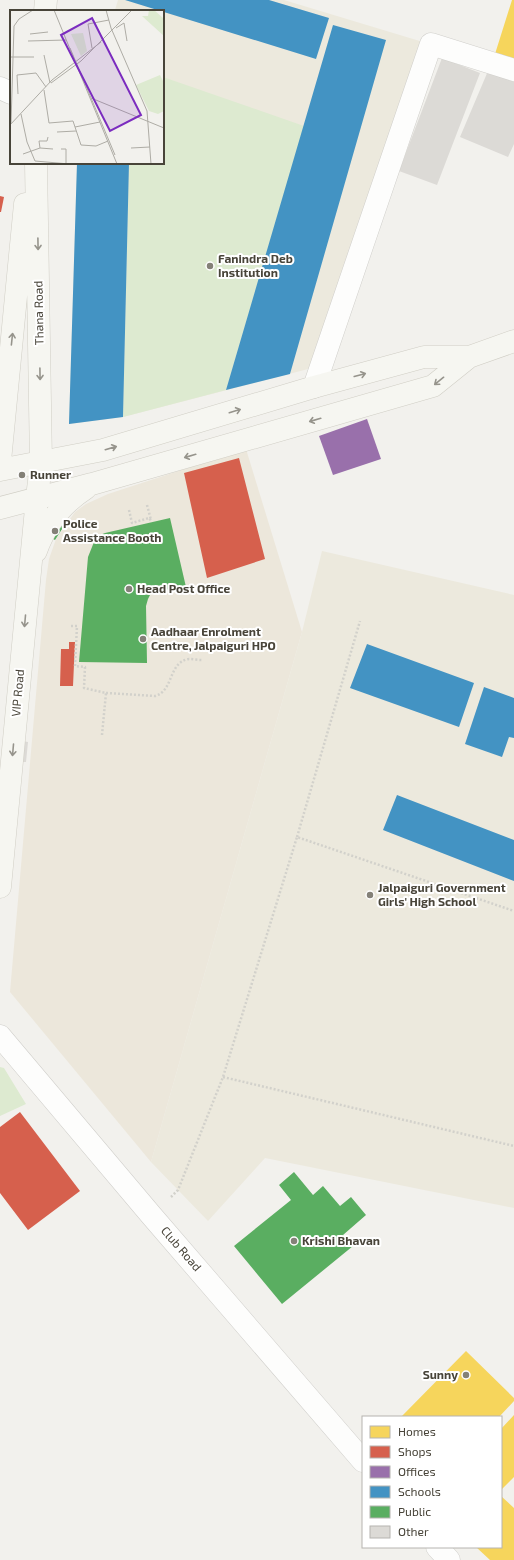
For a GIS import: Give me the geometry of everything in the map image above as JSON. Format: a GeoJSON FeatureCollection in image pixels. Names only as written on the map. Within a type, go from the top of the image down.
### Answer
{"type":"FeatureCollection","features":[{"type":"Feature","properties":{"kind":"street"},"geometry":{"type":"LineString","coordinates":[[45,10],[46,0]]}},
{"type":"Feature","properties":{"kind":"street"},"geometry":{"type":"LineString","coordinates":[[314,388],[431,44],[514,70]]}},
{"type":"Feature","properties":{"kind":"street"},"geometry":{"type":"LineString","coordinates":[[0,88],[10,93]]}},
{"type":"Feature","properties":{"kind":"street","name":"Thana Road"},"geometry":{"type":"LineString","coordinates":[[6,466],[2,432],[29,164]]}},
{"type":"Feature","properties":{"kind":"street","name":"Thana Road"},"geometry":{"type":"LineString","coordinates":[[18,503],[41,463],[36,164]]}},
{"type":"Feature","properties":{"kind":"street"},"geometry":{"type":"LineString","coordinates":[[18,503],[92,484],[433,386],[469,357],[514,340]]}},
{"type":"Feature","properties":{"kind":"street"},"geometry":{"type":"LineString","coordinates":[[6,466],[41,463],[110,448],[424,357],[469,357]]}},
{"type":"Feature","properties":{"kind":"street"},"geometry":{"type":"LineString","coordinates":[[41,423],[44,437],[53,448],[64,454],[72,456],[83,455]]}},
{"type":"Feature","properties":{"kind":"street"},"geometry":{"type":"LineString","coordinates":[[28,589],[32,565],[39,542],[52,520],[76,494],[92,484]]}},
{"type":"Feature","properties":{"kind":"street","name":"VIP Road"},"geometry":{"type":"LineString","coordinates":[[0,887],[28,589],[18,503]]}},
{"type":"Feature","properties":{"kind":"street","name":"Club Road"},"geometry":{"type":"LineString","coordinates":[[0,1036],[151,1215],[362,1460]]}},
{"type":"Feature","properties":{"kind":"street"},"geometry":{"type":"LineString","coordinates":[[438,1548],[449,1560]]}},
{"type":"Feature","properties":{"kind":"path"},"geometry":{"type":"LineString","coordinates":[[130,510],[132,523],[149,518],[152,522],[147,505]]}},
{"type":"Feature","properties":{"kind":"path"},"geometry":{"type":"LineString","coordinates":[[151,1215],[178,1190],[223,1077],[297,837],[360,621]]}},
{"type":"Feature","properties":{"kind":"path"},"geometry":{"type":"LineString","coordinates":[[71,626],[77,626],[75,666],[85,668],[84,688],[106,693],[156,696],[166,691],[175,670],[181,662],[189,659],[202,660]]}},
{"type":"Feature","properties":{"kind":"path"},"geometry":{"type":"LineString","coordinates":[[102,735],[106,693]]}},
{"type":"Feature","properties":{"kind":"path"},"geometry":{"type":"LineString","coordinates":[[297,837],[514,911]]}},
{"type":"Feature","properties":{"kind":"path"},"geometry":{"type":"LineString","coordinates":[[223,1077],[514,1146]]}},
{"type":"Feature","properties":{"kind":"shaded area","name":"Fanindra Deb Institution"},"geometry":{"type":"Polygon","coordinates":[[[118,0],[284,0],[423,42],[312,368],[123,417],[69,424],[77,164],[164,164],[164,10],[115,10],[118,0]]]}},
{"type":"Feature","properties":{"kind":"shaded area","name":"Fanindra Deb Institution"},"geometry":{"type":"Polygon","coordinates":[[[81,9],[115,10],[81,10],[81,9]]]}},
{"type":"Feature","properties":{"kind":"shaded area"},"geometry":{"type":"Polygon","coordinates":[[[246,449],[302,632],[151,1162],[10,992],[46,580],[49,559],[56,539],[75,512],[86,504],[108,494],[246,449]]]}},
{"type":"Feature","properties":{"kind":"shaded area","name":"Jalpaiguri Government Girls' High School"},"geometry":{"type":"Polygon","coordinates":[[[322,551],[514,595],[514,1208],[265,1158],[208,1221],[151,1162],[302,632],[322,551]]]}},
{"type":"Feature","properties":{"kind":"green space"},"geometry":{"type":"Polygon","coordinates":[[[164,77],[304,126],[226,390],[123,417],[129,164],[164,164],[164,77]]]}},
{"type":"Feature","properties":{"kind":"green space"},"geometry":{"type":"Polygon","coordinates":[[[0,1067],[4,1068],[26,1104],[0,1116],[0,1067]]]}},
{"type":"Feature","properties":{"kind":"building: Homes"},"geometry":{"type":"Polygon","coordinates":[[[512,0],[514,0],[514,60],[495,54],[512,0]]]}},
{"type":"Feature","properties":{"kind":"building: Homes","name":"Sunny"},"geometry":{"type":"Polygon","coordinates":[[[466,1351],[514,1398],[514,1401],[500,1416],[402,1416],[466,1351]]]}},
{"type":"Feature","properties":{"kind":"building: Homes"},"geometry":{"type":"Polygon","coordinates":[[[514,1415],[514,1477],[502,1489],[502,1428],[514,1415]]]}},
{"type":"Feature","properties":{"kind":"building: Homes"},"geometry":{"type":"Polygon","coordinates":[[[502,1497],[514,1508],[514,1560],[490,1560],[477,1548],[502,1548],[502,1497]]]}},
{"type":"Feature","properties":{"kind":"building: Shops"},"geometry":{"type":"Polygon","coordinates":[[[0,196],[4,197],[1,212],[0,212],[0,196]]]}},
{"type":"Feature","properties":{"kind":"building: Shops"},"geometry":{"type":"Polygon","coordinates":[[[239,458],[265,559],[207,578],[184,473],[239,458]]]}},
{"type":"Feature","properties":{"kind":"building: Shops"},"geometry":{"type":"Polygon","coordinates":[[[69,642],[75,642],[73,686],[60,686],[61,649],[69,649],[69,642]]]}},
{"type":"Feature","properties":{"kind":"building: Shops"},"geometry":{"type":"Polygon","coordinates":[[[20,1112],[80,1191],[28,1230],[0,1193],[0,1127],[20,1112]]]}},
{"type":"Feature","properties":{"kind":"building: Offices"},"geometry":{"type":"Polygon","coordinates":[[[367,419],[381,459],[333,475],[319,436],[367,419]]]}},
{"type":"Feature","properties":{"kind":"building: Schools"},"geometry":{"type":"Polygon","coordinates":[[[125,0],[269,0],[329,18],[316,59],[164,12],[164,10],[157,10],[125,0]]]}},
{"type":"Feature","properties":{"kind":"building: Schools"},"geometry":{"type":"Polygon","coordinates":[[[81,9],[119,10],[81,10],[81,9]]]}},
{"type":"Feature","properties":{"kind":"building: Schools"},"geometry":{"type":"Polygon","coordinates":[[[333,25],[386,40],[290,374],[226,390],[333,25]]]}},
{"type":"Feature","properties":{"kind":"building: Schools"},"geometry":{"type":"Polygon","coordinates":[[[77,164],[129,164],[123,417],[69,424],[77,164]]]}},
{"type":"Feature","properties":{"kind":"building: Schools"},"geometry":{"type":"Polygon","coordinates":[[[367,644],[474,683],[459,727],[350,688],[367,644]]]}},
{"type":"Feature","properties":{"kind":"building: Schools"},"geometry":{"type":"Polygon","coordinates":[[[484,687],[514,698],[514,738],[509,737],[502,757],[465,744],[484,687]]]}},
{"type":"Feature","properties":{"kind":"building: Schools"},"geometry":{"type":"Polygon","coordinates":[[[397,795],[514,840],[514,881],[383,830],[397,795]]]}},
{"type":"Feature","properties":{"kind":"building: Public","name":"Head Post Office"},"geometry":{"type":"Polygon","coordinates":[[[170,518],[186,587],[155,591],[150,595],[146,606],[147,663],[79,662],[88,557],[94,542],[100,535],[105,533],[170,518]]]}},
{"type":"Feature","properties":{"kind":"building: Public","name":"Police Assistance Booth"},"geometry":{"type":"Polygon","coordinates":[[[55,521],[64,526],[55,540],[46,535],[55,521]]]}},
{"type":"Feature","properties":{"kind":"building: Public","name":"Krishi Bhavan"},"geometry":{"type":"Polygon","coordinates":[[[294,1172],[313,1195],[323,1186],[340,1206],[351,1197],[366,1215],[343,1235],[353,1246],[282,1304],[234,1246],[291,1200],[279,1185],[294,1172]]]}},
{"type":"Feature","properties":{"kind":"building: Other"},"geometry":{"type":"Polygon","coordinates":[[[442,58],[480,73],[437,185],[399,171],[442,58]]]}},
{"type":"Feature","properties":{"kind":"building: Other"},"geometry":{"type":"Polygon","coordinates":[[[488,71],[514,82],[514,144],[508,157],[460,137],[488,71]]]}},
{"type":"Feature","properties":{"kind":"building: Other"},"geometry":{"type":"Polygon","coordinates":[[[22,741],[28,742],[26,762],[21,762],[22,741]]]}},
{"type":"Feature","properties":{"kind":"place","name":"Fanindra Deb Institution"},"geometry":{"type":"Point","coordinates":[210,266]}},
{"type":"Feature","properties":{"kind":"place","name":"Runner"},"geometry":{"type":"Point","coordinates":[22,475]}},
{"type":"Feature","properties":{"kind":"place","name":"Police Assistance Booth"},"geometry":{"type":"Point","coordinates":[55,531]}},
{"type":"Feature","properties":{"kind":"place","name":"Head Post Office"},"geometry":{"type":"Point","coordinates":[129,589]}},
{"type":"Feature","properties":{"kind":"place","name":"Aadhaar Enrolment Centre, Jalpaiguri HPO"},"geometry":{"type":"Point","coordinates":[143,639]}},
{"type":"Feature","properties":{"kind":"place","name":"Jalpaiguri Government Girls' High School"},"geometry":{"type":"Point","coordinates":[370,895]}},
{"type":"Feature","properties":{"kind":"place","name":"Krishi Bhavan"},"geometry":{"type":"Point","coordinates":[294,1241]}},
{"type":"Feature","properties":{"kind":"place","name":"Sunny"},"geometry":{"type":"Point","coordinates":[466,1375]}}]}
